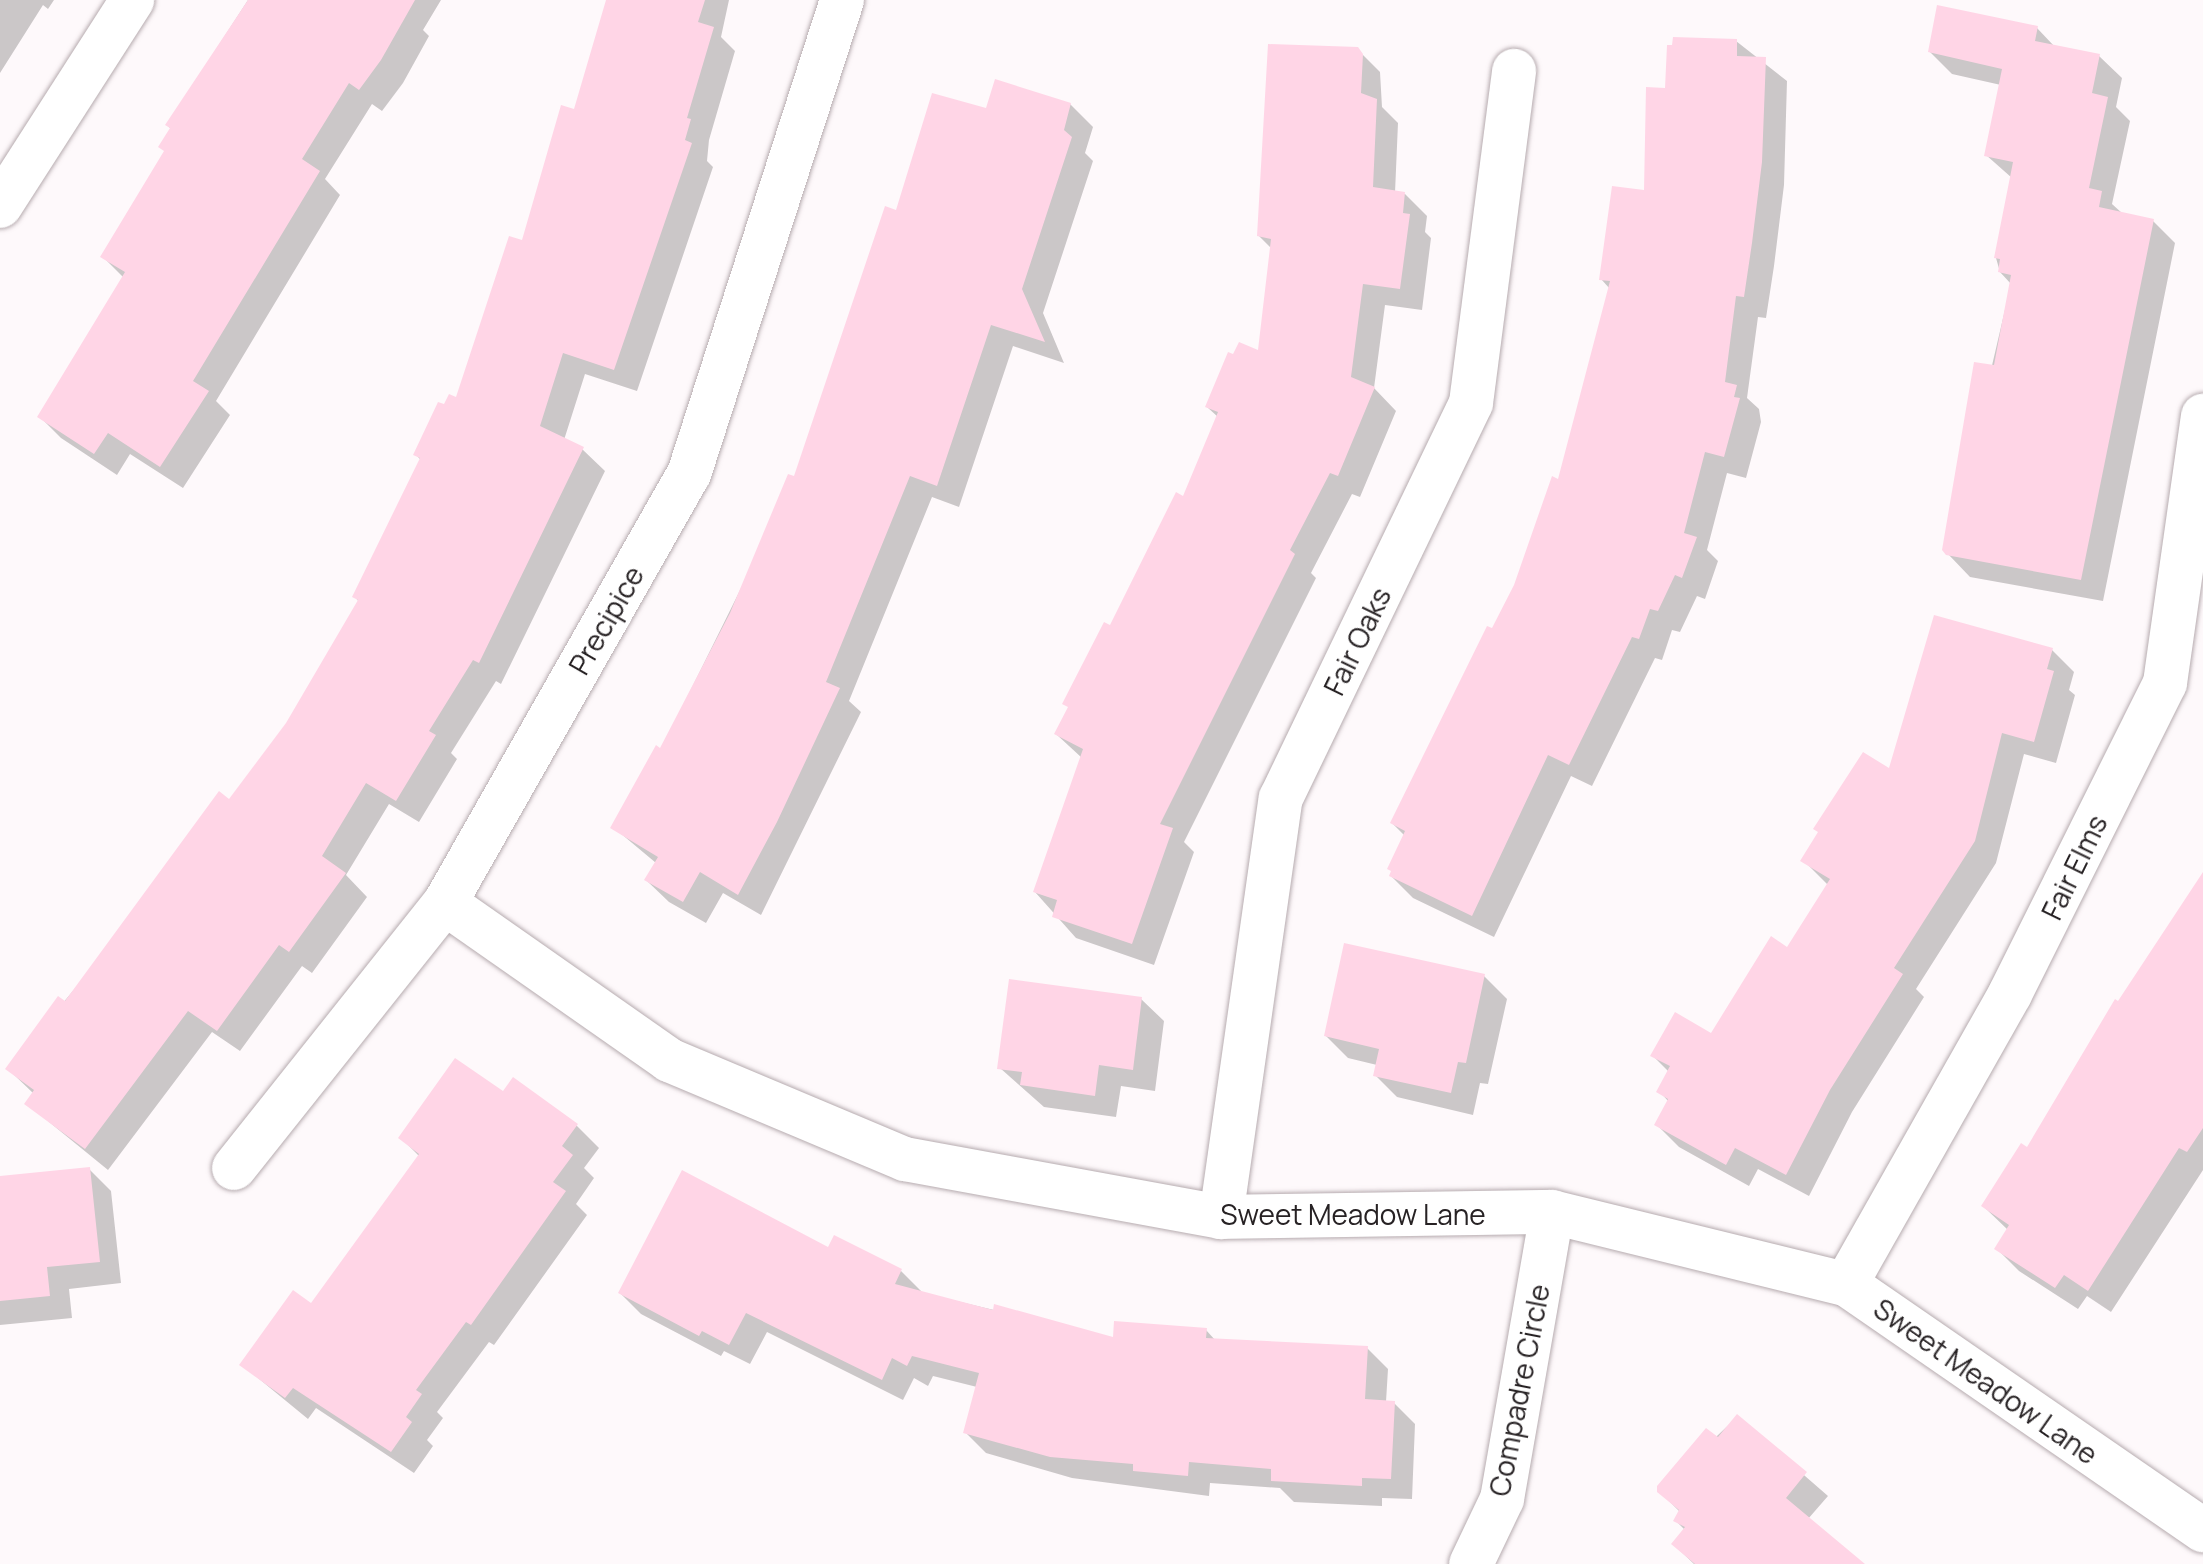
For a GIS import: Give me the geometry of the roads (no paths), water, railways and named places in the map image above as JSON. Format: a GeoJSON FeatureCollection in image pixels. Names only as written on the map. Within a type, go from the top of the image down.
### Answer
{"type":"FeatureCollection","features":[{"type":"Feature","properties":{"kind":"street"},"geometry":{"type":"LineString","coordinates":[[0,206],[132,0]]}},
{"type":"Feature","properties":{"kind":"street","name":"Precipice"},"geometry":{"type":"LineString","coordinates":[[234,1168],[445,903],[689,474],[843,0]]}},
{"type":"Feature","properties":{"kind":"street","name":"Fair Oaks"},"geometry":{"type":"LineString","coordinates":[[1221,1217],[1281,798],[1471,403],[1514,71]]}},
{"type":"Feature","properties":{"kind":"street","name":"Fair Elms"},"geometry":{"type":"LineString","coordinates":[[1846,1284],[2010,994],[2165,683],[2203,416]]}},
{"type":"Feature","properties":{"kind":"street","name":"Sweet Meadow Lane"},"geometry":{"type":"LineString","coordinates":[[445,903],[669,1060],[905,1159],[1221,1217],[1552,1212],[1846,1284],[2203,1530]]}},
{"type":"Feature","properties":{"kind":"street","name":"Compadre Circle"},"geometry":{"type":"LineString","coordinates":[[1471,1564],[1502,1499],[1552,1212]]}}]}
